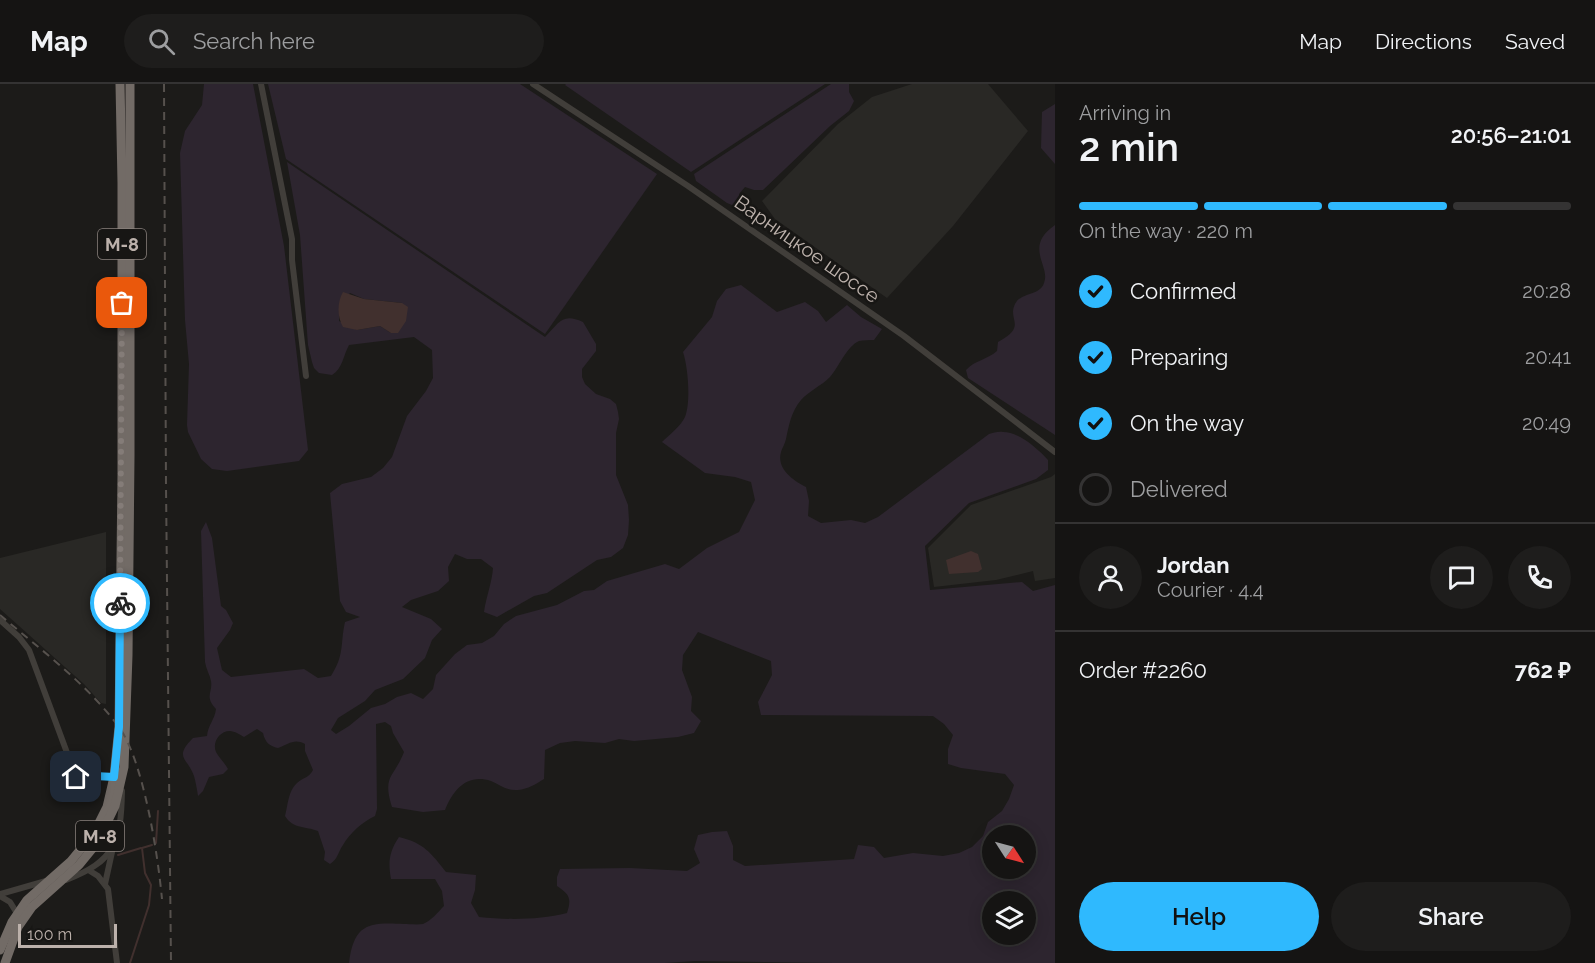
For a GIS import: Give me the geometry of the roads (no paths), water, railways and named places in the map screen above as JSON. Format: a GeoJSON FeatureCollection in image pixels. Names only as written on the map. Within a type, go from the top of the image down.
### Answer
{"type":"FeatureCollection","features":[{"type":"Feature","properties":{"kind":"highway","name":"М-8"},"geometry":{"type":"LineString","coordinates":[[5,963],[18,927],[36,903],[83,861],[97,843],[115,806],[118,778],[122,475],[120,84]]}},
{"type":"Feature","properties":{"kind":"highway","name":"М-8"},"geometry":{"type":"LineString","coordinates":[[0,950],[3,937],[18,913],[36,891],[70,861],[94,833],[107,807],[125,752],[130,456],[130,84]]}},
{"type":"Feature","properties":{"kind":"street"},"geometry":{"type":"LineString","coordinates":[[261,84],[292,238],[292,260],[306,376]]}},
{"type":"Feature","properties":{"kind":"street","name":"Варницкое шоссе"},"geometry":{"type":"LineString","coordinates":[[533,84],[688,186],[904,336],[1055,452]]}},
{"type":"Feature","properties":{"kind":"street"},"geometry":{"type":"LineString","coordinates":[[0,620],[20,637],[29,650],[76,777],[118,778],[122,814],[105,884]]}},
{"type":"Feature","properties":{"kind":"street"},"geometry":{"type":"LineString","coordinates":[[60,882],[90,871],[99,865],[113,849]]}},
{"type":"Feature","properties":{"kind":"street"},"geometry":{"type":"LineString","coordinates":[[90,871],[108,889],[117,963]]}},
{"type":"Feature","properties":{"kind":"street"},"geometry":{"type":"LineString","coordinates":[[0,895],[49,880]]}},
{"type":"Feature","properties":{"kind":"street"},"geometry":{"type":"LineString","coordinates":[[0,895],[10,902],[18,913],[18,927],[3,937]]}},
{"type":"Feature","properties":{"kind":"waterway"},"geometry":{"type":"LineString","coordinates":[[155,843],[158,811]]}},
{"type":"Feature","properties":{"kind":"waterway"},"geometry":{"type":"LineString","coordinates":[[130,963],[149,905],[151,885],[145,873],[142,848],[152,845]]}},
{"type":"Feature","properties":{"kind":"waterway"},"geometry":{"type":"LineString","coordinates":[[118,855],[141,848]]}},
{"type":"Feature","properties":{"kind":"railway"},"geometry":{"type":"LineString","coordinates":[[164,84],[171,963]]}},
{"type":"Feature","properties":{"kind":"railway"},"geometry":{"type":"LineString","coordinates":[[0,615],[93,696],[119,727],[128,743],[143,785],[162,899]]}}]}
